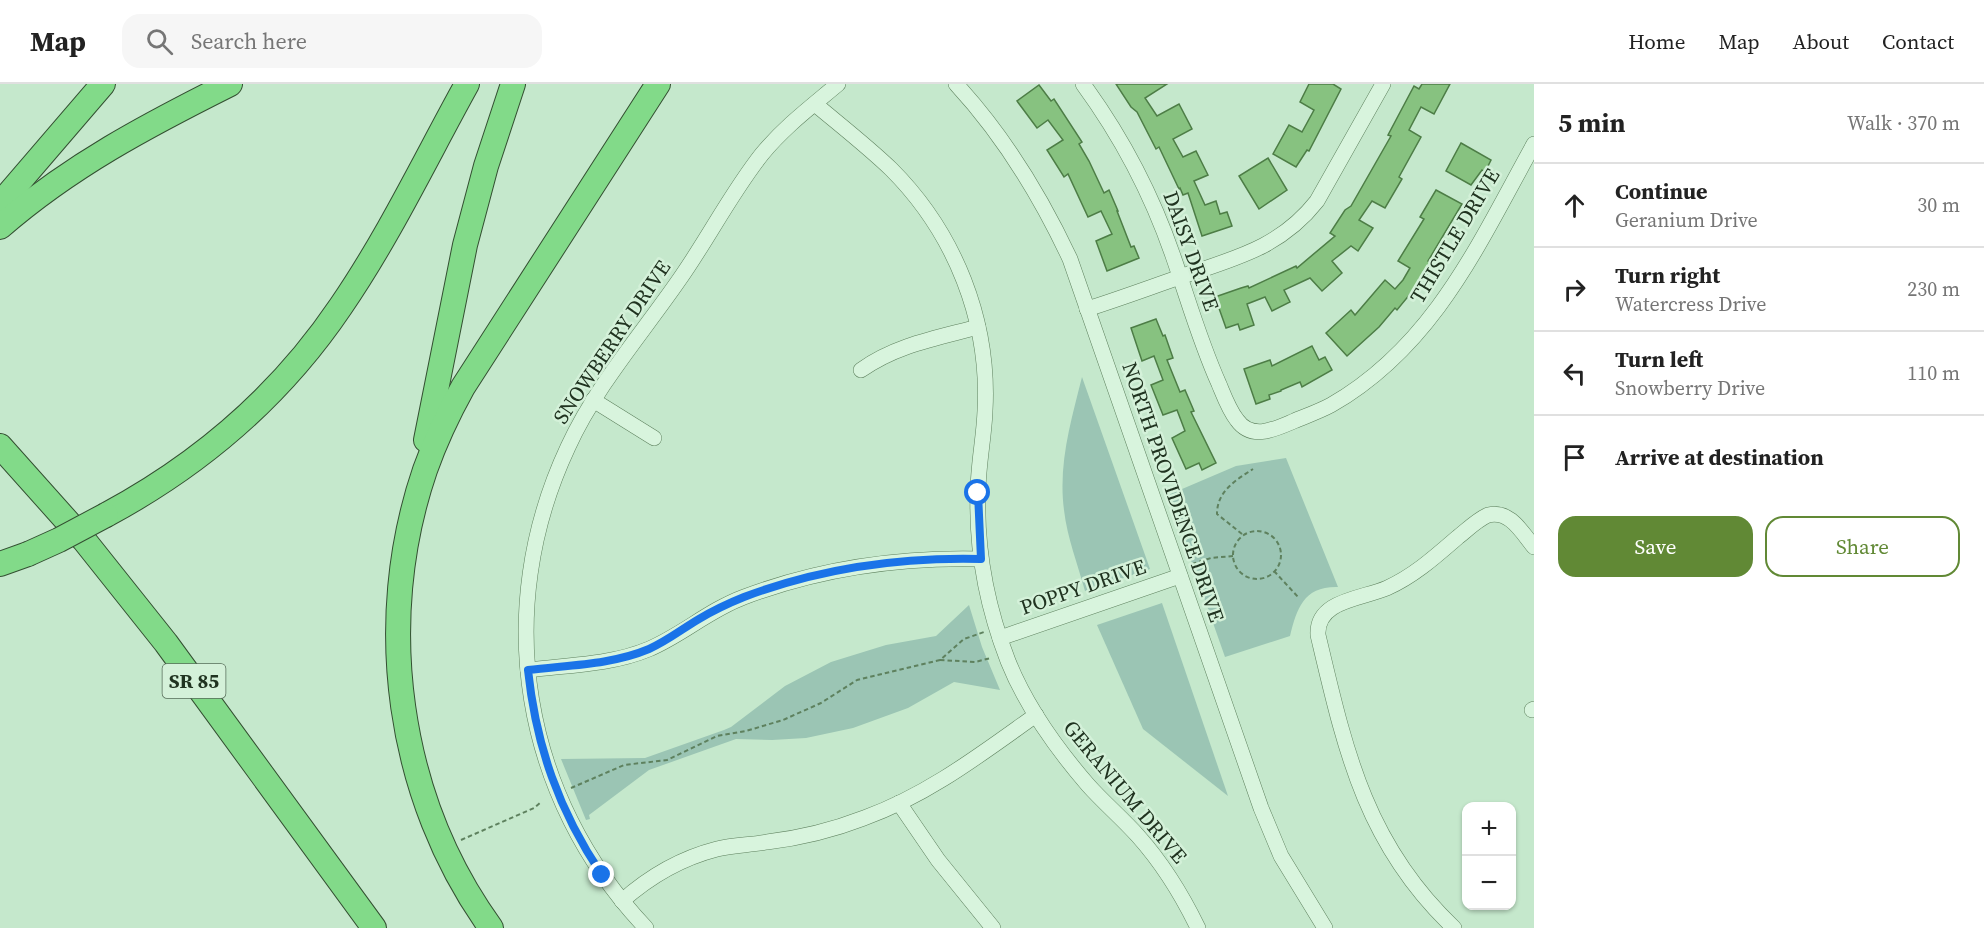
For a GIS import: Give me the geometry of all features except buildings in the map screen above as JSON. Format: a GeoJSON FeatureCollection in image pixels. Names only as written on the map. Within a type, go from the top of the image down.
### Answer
{"type":"FeatureCollection","features":[{"type":"Feature","properties":{"kind":"highway"},"geometry":{"type":"LineString","coordinates":[[0,204],[103,84]]}},
{"type":"Feature","properties":{"kind":"highway"},"geometry":{"type":"LineString","coordinates":[[0,227],[42,193],[97,155],[154,122],[230,84]]}},
{"type":"Feature","properties":{"kind":"highway"},"geometry":{"type":"LineString","coordinates":[[0,564],[28,554],[106,515],[161,483],[213,446],[260,404],[302,358],[341,307],[364,271],[467,84]]}},
{"type":"Feature","properties":{"kind":"highway"},"geometry":{"type":"LineString","coordinates":[[491,928],[469,895],[441,838],[420,782],[406,724],[399,665],[398,616],[401,577],[411,519],[465,245],[486,166],[513,84]]}},
{"type":"Feature","properties":{"kind":"highway"},"geometry":{"type":"LineString","coordinates":[[411,519],[434,447],[463,387],[658,84]]}},
{"type":"Feature","properties":{"kind":"highway","name":"SR 85"},"geometry":{"type":"LineString","coordinates":[[0,446],[84,540],[152,625],[374,928]]}},
{"type":"Feature","properties":{"kind":"street","name":"SNOWBERRY DRIVE"},"geometry":{"type":"LineString","coordinates":[[646,928],[622,901],[587,853],[561,803],[535,720],[526,637],[529,585],[542,518],[568,445],[593,400],[681,278],[758,159],[776,138],[838,84]]}},
{"type":"Feature","properties":{"kind":"street","name":"NORTH PROVIDENCE DRIVE"},"geometry":{"type":"LineString","coordinates":[[956,84],[989,122],[1031,184],[1070,259],[1185,570],[1265,818],[1296,882],[1324,928]]}},
{"type":"Feature","properties":{"kind":"street","name":"DAISY DRIVE"},"geometry":{"type":"LineString","coordinates":[[1083,84],[1108,120],[1161,224],[1200,337],[1237,422],[1253,432]]}},
{"type":"Feature","properties":{"kind":"street"},"geometry":{"type":"LineString","coordinates":[[1087,309],[1256,250],[1284,234],[1308,213],[1325,188],[1383,84]]}},
{"type":"Feature","properties":{"kind":"street","name":"GERANIUM DRIVE"},"geometry":{"type":"LineString","coordinates":[[815,104],[891,170],[934,221],[961,272],[971,298],[978,327],[986,389],[978,493],[981,559],[1000,638],[1017,681],[1036,715],[1088,786],[1138,836],[1157,860],[1178,890],[1198,928]]}},
{"type":"Feature","properties":{"kind":"street","name":"THISTLE DRIVE"},"geometry":{"type":"LineString","coordinates":[[1253,432],[1271,431],[1329,406],[1364,383],[1399,352],[1436,312],[1457,282],[1534,144]]}},
{"type":"Feature","properties":{"kind":"street"},"geometry":{"type":"LineString","coordinates":[[861,370],[881,356],[904,346],[978,327]]}},
{"type":"Feature","properties":{"kind":"street"},"geometry":{"type":"LineString","coordinates":[[593,400],[654,438]]}},
{"type":"Feature","properties":{"kind":"street"},"geometry":{"type":"LineString","coordinates":[[1454,928],[1429,902],[1400,865],[1362,794],[1344,744],[1318,635],[1321,617],[1330,608],[1400,582],[1425,565],[1482,517],[1488,515],[1500,514],[1511,519],[1534,547]]}},
{"type":"Feature","properties":{"kind":"street"},"geometry":{"type":"LineString","coordinates":[[528,670],[609,661],[636,654],[660,644],[721,607],[804,577],[885,562],[951,558],[981,559]]}},
{"type":"Feature","properties":{"kind":"street","name":"POPPY DRIVE"},"geometry":{"type":"LineString","coordinates":[[1000,638],[1185,570]]}},
{"type":"Feature","properties":{"kind":"street"},"geometry":{"type":"LineString","coordinates":[[622,901],[660,874],[706,852],[813,834],[865,818],[899,803],[954,774],[1036,715]]}},
{"type":"Feature","properties":{"kind":"street"},"geometry":{"type":"LineString","coordinates":[[899,803],[938,860],[993,928]]}},
{"type":"Feature","properties":{"kind":"path"},"geometry":{"type":"LineString","coordinates":[[1243,535],[1217,514],[1217,506],[1231,484],[1253,469]]}},
{"type":"Feature","properties":{"kind":"path"},"geometry":{"type":"LineString","coordinates":[[1258,531],[1277,542],[1280,557],[1274,572],[1261,579],[1245,576],[1234,564],[1233,556],[1237,541],[1243,535],[1258,531]]}},
{"type":"Feature","properties":{"kind":"path"},"geometry":{"type":"LineString","coordinates":[[1185,570],[1211,558],[1233,556]]}},
{"type":"Feature","properties":{"kind":"path"},"geometry":{"type":"LineString","coordinates":[[1274,572],[1299,598]]}},
{"type":"Feature","properties":{"kind":"path"},"geometry":{"type":"LineString","coordinates":[[940,660],[964,639],[985,631]]}},
{"type":"Feature","properties":{"kind":"path"},"geometry":{"type":"LineString","coordinates":[[563,792],[624,765],[667,760],[717,736],[746,731],[783,720],[821,703],[856,680],[940,660],[975,662],[993,657]]}},
{"type":"Feature","properties":{"kind":"path"},"geometry":{"type":"LineString","coordinates":[[459,841],[534,808],[540,803]]}},
{"type":"Feature","properties":{"kind":"green space"},"geometry":{"type":"Polygon","coordinates":[[[1082,377],[1150,569],[1085,591],[1068,530],[1063,493],[1064,459],[1082,377]]]}},
{"type":"Feature","properties":{"kind":"green space"},"geometry":{"type":"Polygon","coordinates":[[[1286,458],[1338,587],[1317,590],[1304,601],[1299,608],[1290,636],[1225,657],[1168,495],[1236,466],[1286,458]]]}},
{"type":"Feature","properties":{"kind":"green space"},"geometry":{"type":"Polygon","coordinates":[[[1162,603],[1228,796],[1143,729],[1097,625],[1162,603]]]}},
{"type":"Feature","properties":{"kind":"green space"},"geometry":{"type":"Polygon","coordinates":[[[969,605],[982,647],[1000,690],[954,682],[908,708],[853,728],[806,738],[736,739],[649,770],[589,815],[590,819],[586,820],[561,759],[645,758],[724,730],[785,686],[831,662],[886,645],[936,636],[969,605]]]}},
{"type":"Feature","properties":{"kind":"route"},"geometry":{"type":"LineString","coordinates":[[602,875],[573,829],[550,775],[535,720],[528,670],[609,661],[636,654],[660,644],[721,607],[804,577],[885,562],[918,559],[981,559],[978,493]]}}]}
